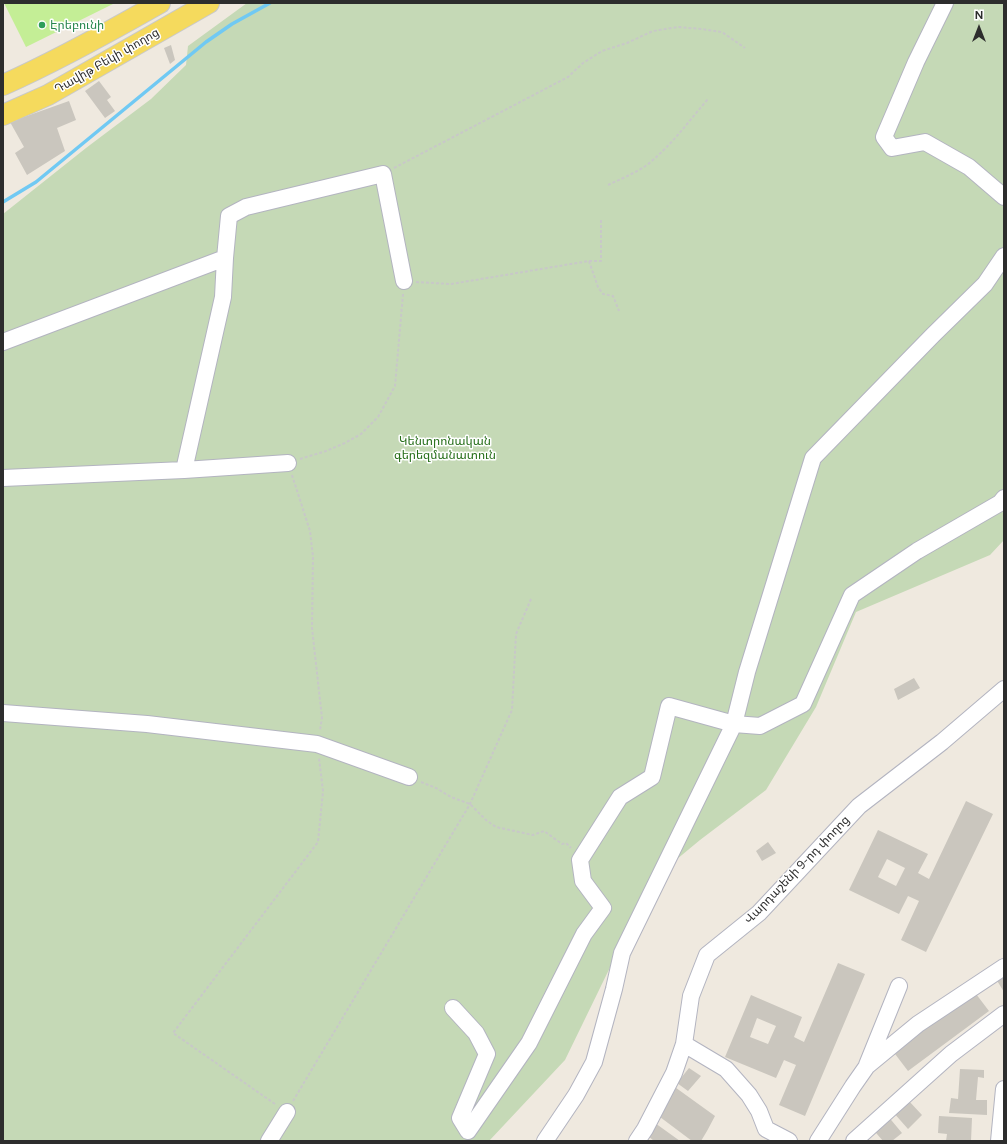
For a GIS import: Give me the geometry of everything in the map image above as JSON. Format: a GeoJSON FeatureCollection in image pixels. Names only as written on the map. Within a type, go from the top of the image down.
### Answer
{"type":"FeatureCollection","features":[{"type":"Feature","properties":{"kind":"main road","name":"Դավիթ Բեկի փողոց"},"geometry":{"type":"LineString","coordinates":[[3,85],[37,70],[103,36],[160,3]]}},
{"type":"Feature","properties":{"kind":"main road","name":"Դավիթ Բեկի փողոց"},"geometry":{"type":"LineString","coordinates":[[3,115],[48,95],[209,3]]}},
{"type":"Feature","properties":{"kind":"street"},"geometry":{"type":"LineString","coordinates":[[945,3],[916,62],[884,137],[892,148],[925,142],[969,167],[1004,197]]}},
{"type":"Feature","properties":{"kind":"street"},"geometry":{"type":"LineString","coordinates":[[184,470],[222,297],[229,216],[246,207],[383,174],[404,280]]}},
{"type":"Feature","properties":{"kind":"street"},"geometry":{"type":"LineString","coordinates":[[545,1141],[576,1095],[594,1062],[614,989],[622,952],[734,724],[747,672],[813,458],[985,284],[1004,256]]}},
{"type":"Feature","properties":{"kind":"street"},"geometry":{"type":"LineString","coordinates":[[3,342],[225,258]]}},
{"type":"Feature","properties":{"kind":"street"},"geometry":{"type":"LineString","coordinates":[[3,478],[184,470],[288,463]]}},
{"type":"Feature","properties":{"kind":"street"},"geometry":{"type":"LineString","coordinates":[[453,1008],[476,1033],[487,1054],[460,1118],[468,1131],[528,1042],[584,934],[603,908],[583,881],[580,860],[620,797],[652,777],[669,706],[734,724],[760,726],[803,704],[852,595],[917,551],[1000,503],[1004,498]]}},
{"type":"Feature","properties":{"kind":"street","name":"Վարդաշենի 9-րդ փողոց"},"geometry":{"type":"LineString","coordinates":[[637,1141],[645,1129],[674,1073],[684,1044],[691,996],[707,955],[759,912],[859,806],[942,742],[1004,688]]}},
{"type":"Feature","properties":{"kind":"street"},"geometry":{"type":"LineString","coordinates":[[3,713],[147,724],[318,744],[409,777]]}},
{"type":"Feature","properties":{"kind":"street"},"geometry":{"type":"LineString","coordinates":[[867,1066],[918,1024],[1004,967]]}},
{"type":"Feature","properties":{"kind":"street"},"geometry":{"type":"LineString","coordinates":[[818,1141],[867,1066],[899,986]]}},
{"type":"Feature","properties":{"kind":"street"},"geometry":{"type":"LineString","coordinates":[[854,1141],[951,1054],[1004,1014]]}},
{"type":"Feature","properties":{"kind":"street"},"geometry":{"type":"LineString","coordinates":[[684,1044],[726,1069],[749,1095],[759,1111],[764,1135],[789,1141]]}},
{"type":"Feature","properties":{"kind":"street"},"geometry":{"type":"LineString","coordinates":[[999,1141],[1004,1089]]}},
{"type":"Feature","properties":{"kind":"street"},"geometry":{"type":"LineString","coordinates":[[269,1141],[287,1112]]}},
{"type":"Feature","properties":{"kind":"path"},"geometry":{"type":"LineString","coordinates":[[383,174],[568,77],[583,63],[602,50],[627,43],[653,31],[678,27],[722,32],[745,48]]}},
{"type":"Feature","properties":{"kind":"path"},"geometry":{"type":"LineString","coordinates":[[608,185],[629,176],[652,160],[673,141],[708,99]]}},
{"type":"Feature","properties":{"kind":"path"},"geometry":{"type":"LineString","coordinates":[[404,280],[451,284],[601,261],[601,220]]}},
{"type":"Feature","properties":{"kind":"path"},"geometry":{"type":"LineString","coordinates":[[589,262],[598,287],[603,294],[613,296],[619,312]]}},
{"type":"Feature","properties":{"kind":"path"},"geometry":{"type":"LineString","coordinates":[[409,777],[436,788],[451,797],[470,804],[486,820],[496,827],[532,835],[544,831],[562,844],[566,843],[571,848],[584,854]]}},
{"type":"Feature","properties":{"kind":"green space","name":"Էրեբունի"},"geometry":{"type":"Polygon","coordinates":[[[4,3],[115,3],[26,47],[4,3]]]}},
{"type":"Feature","properties":{"kind":"green space","name":"Կենտրոնական գերեզմանատուն"},"geometry":{"type":"Polygon","coordinates":[[[247,3],[1004,3],[1004,540],[990,555],[856,612],[816,707],[766,790],[700,840],[653,879],[565,1060],[489,1141],[3,1141],[3,214],[151,99],[186,65],[188,46],[247,3]]]}},
{"type":"Feature","properties":{"kind":"building"},"geometry":{"type":"Polygon","coordinates":[[[171,45],[175,60],[170,64],[164,48],[171,45]]]}},
{"type":"Feature","properties":{"kind":"building"},"geometry":{"type":"Polygon","coordinates":[[[99,81],[111,97],[107,100],[115,111],[105,118],[85,91],[99,81]]]}},
{"type":"Feature","properties":{"kind":"building"},"geometry":{"type":"Polygon","coordinates":[[[69,101],[76,120],[57,128],[65,151],[27,175],[15,153],[24,147],[10,122],[69,101]]]}},
{"type":"Feature","properties":{"kind":"building"},"geometry":{"type":"Polygon","coordinates":[[[914,678],[920,688],[898,700],[894,689],[914,678]]]}},
{"type":"Feature","properties":{"kind":"building"},"geometry":{"type":"Polygon","coordinates":[[[966,801],[993,814],[926,952],[901,940],[919,901],[908,896],[899,914],[849,890],[878,830],[928,854],[918,873],[929,879],[966,801]],[[887,859],[878,877],[896,886],[905,868],[887,859]]]}},
{"type":"Feature","properties":{"kind":"building"},"geometry":{"type":"Polygon","coordinates":[[[768,842],[776,853],[762,861],[756,851],[768,842]]]}},
{"type":"Feature","properties":{"kind":"building"},"geometry":{"type":"Polygon","coordinates":[[[838,963],[865,974],[805,1116],[779,1105],[796,1065],[784,1060],[776,1078],[725,1057],[751,995],[802,1017],[794,1037],[804,1042],[838,963]],[[757,1018],[750,1037],[768,1044],[776,1026],[757,1018]]]}},
{"type":"Feature","properties":{"kind":"building"},"geometry":{"type":"Polygon","coordinates":[[[1004,974],[1004,992],[996,979],[1004,974]]]}},
{"type":"Feature","properties":{"kind":"building"},"geometry":{"type":"Polygon","coordinates":[[[973,990],[989,1011],[908,1071],[892,1050],[973,990]]]}},
{"type":"Feature","properties":{"kind":"building"},"geometry":{"type":"Polygon","coordinates":[[[689,1068],[701,1076],[688,1091],[677,1083],[689,1068]]]}},
{"type":"Feature","properties":{"kind":"building"},"geometry":{"type":"Polygon","coordinates":[[[960,1069],[984,1070],[984,1078],[978,1077],[976,1100],[987,1100],[987,1115],[949,1113],[951,1098],[958,1099],[960,1069]]]}},
{"type":"Feature","properties":{"kind":"building"},"geometry":{"type":"Polygon","coordinates":[[[672,1085],[715,1116],[701,1141],[692,1141],[660,1117],[672,1085]]]}},
{"type":"Feature","properties":{"kind":"building"},"geometry":{"type":"Polygon","coordinates":[[[908,1100],[922,1115],[908,1129],[893,1112],[908,1100]]]}},
{"type":"Feature","properties":{"kind":"building"},"geometry":{"type":"Polygon","coordinates":[[[887,1115],[902,1133],[892,1141],[883,1141],[871,1127],[887,1115]]]}},
{"type":"Feature","properties":{"kind":"building"},"geometry":{"type":"Polygon","coordinates":[[[939,1116],[972,1118],[971,1141],[946,1141],[947,1134],[938,1133],[939,1116]]]}},
{"type":"Feature","properties":{"kind":"building"},"geometry":{"type":"Polygon","coordinates":[[[655,1123],[680,1141],[654,1141],[647,1135],[655,1123]]]}},
{"type":"Feature","properties":{"kind":"waterway"},"geometry":{"type":"LineString","coordinates":[[3,202],[36,182],[206,42],[232,24],[270,3]]}},
{"type":"Feature","properties":{"kind":"place","name":"Էրեբունի"},"geometry":{"type":"Point","coordinates":[42,25]}}]}
